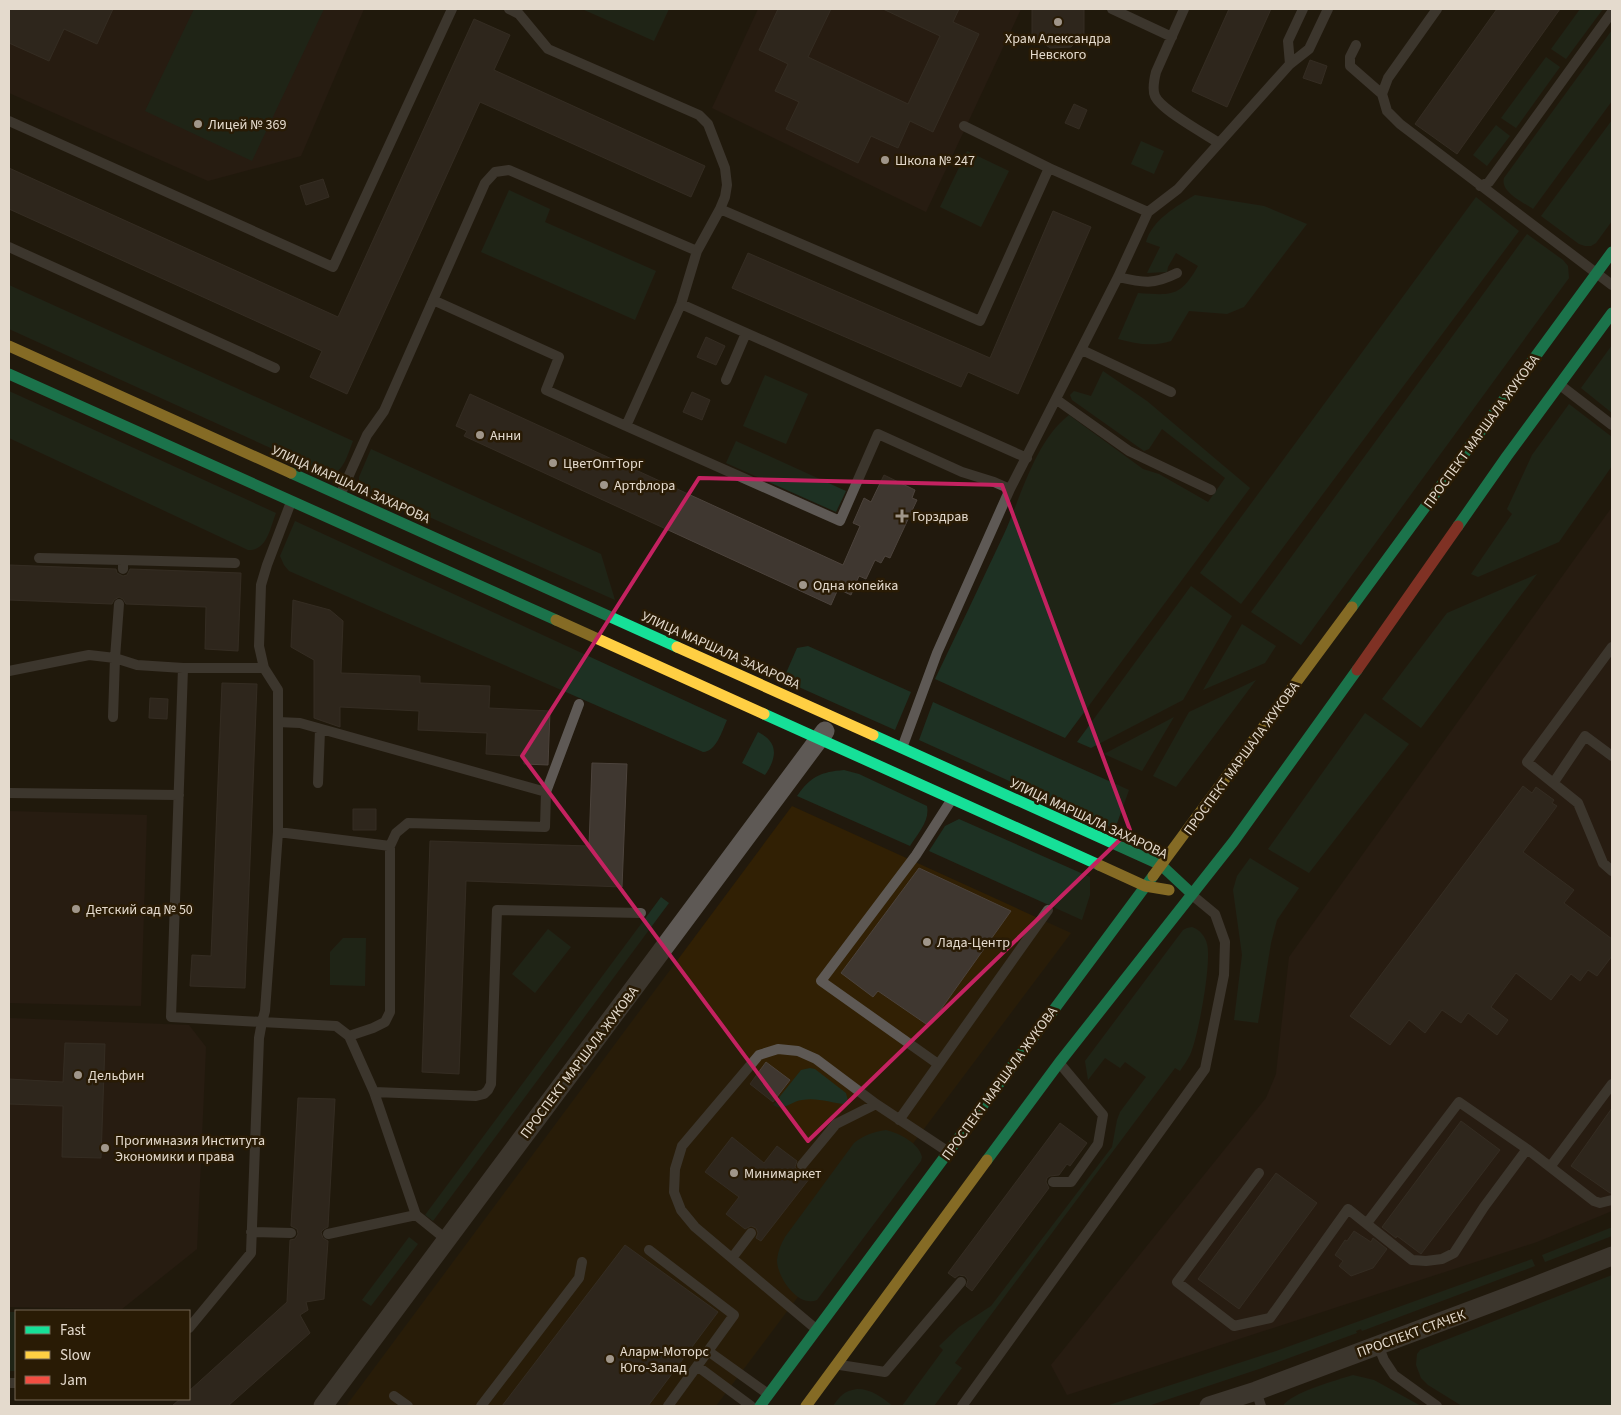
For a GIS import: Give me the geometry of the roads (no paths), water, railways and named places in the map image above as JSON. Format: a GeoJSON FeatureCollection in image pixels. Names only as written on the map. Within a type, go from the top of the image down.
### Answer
{"type":"FeatureCollection","features":[{"type":"Feature","properties":{"kind":"main road","name":"ПРОСПЕКТ МАРШАЛА ЖУКОВА"},"geometry":{"type":"LineString","coordinates":[[760,1406],[1612,252]]}},
{"type":"Feature","properties":{"kind":"main road"},"geometry":{"type":"LineString","coordinates":[[806,1406],[1059,1064],[1234,840],[1612,313]]}},
{"type":"Feature","properties":{"kind":"main road","name":"УЛИЦА МАРШАЛА ЗАХАРОВА"},"geometry":{"type":"LineString","coordinates":[[10,349],[296,490],[818,739],[957,787],[1161,865],[1191,893]]}},
{"type":"Feature","properties":{"kind":"main road","name":"УЛИЦА МАРШАЛА ЗАХАРОВА"},"geometry":{"type":"LineString","coordinates":[[9,374],[296,490],[834,718],[902,748],[957,787],[1145,886],[1191,893]]}},
{"type":"Feature","properties":{"kind":"street","name":"ПРОСПЕКТ МАРШАЛА ЖУКОВА"},"geometry":{"type":"LineString","coordinates":[[323,1406],[834,718]]}},
{"type":"Feature","properties":{"kind":"street","name":"ПРОСПЕКТ СТАЧЕК"},"geometry":{"type":"LineString","coordinates":[[1209,1406],[1259,1398],[1378,1345],[1612,1256]]}},
{"type":"Feature","properties":{"kind":"lane"},"geometry":{"type":"LineString","coordinates":[[9,121],[332,267],[452,9]]}},
{"type":"Feature","properties":{"kind":"lane"},"geometry":{"type":"LineString","coordinates":[[509,9],[519,14],[548,49],[699,114],[708,124],[725,168],[727,184],[725,197],[697,251],[681,304],[626,426]]}},
{"type":"Feature","properties":{"kind":"lane"},"geometry":{"type":"LineString","coordinates":[[1112,9],[1172,37]]}},
{"type":"Feature","properties":{"kind":"lane"},"geometry":{"type":"LineString","coordinates":[[1184,9],[1156,72],[1153,83],[1155,96],[1162,106],[1218,143]]}},
{"type":"Feature","properties":{"kind":"lane"},"geometry":{"type":"LineString","coordinates":[[1290,64],[1288,41],[1303,9]]}},
{"type":"Feature","properties":{"kind":"lane"},"geometry":{"type":"LineString","coordinates":[[902,748],[937,653],[1010,489],[1082,350],[1148,212],[1178,189],[1290,64],[1309,49],[1328,9]]}},
{"type":"Feature","properties":{"kind":"lane"},"geometry":{"type":"LineString","coordinates":[[1382,94],[1388,78],[1437,9]]}},
{"type":"Feature","properties":{"kind":"lane"},"geometry":{"type":"LineString","coordinates":[[1480,186],[1489,182],[1612,12]]}},
{"type":"Feature","properties":{"kind":"lane"},"geometry":{"type":"LineString","coordinates":[[1356,45],[1350,57],[1350,66],[1382,94],[1387,110],[1400,124],[1612,285]]}},
{"type":"Feature","properties":{"kind":"lane"},"geometry":{"type":"LineString","coordinates":[[964,126],[1049,168],[1148,212]]}},
{"type":"Feature","properties":{"kind":"lane"},"geometry":{"type":"LineString","coordinates":[[720,209],[980,321],[1049,168]]}},
{"type":"Feature","properties":{"kind":"lane"},"geometry":{"type":"LineString","coordinates":[[335,507],[367,435],[384,411],[485,183],[495,172],[509,170],[697,251]]}},
{"type":"Feature","properties":{"kind":"lane"},"geometry":{"type":"LineString","coordinates":[[9,247],[275,368]]}},
{"type":"Feature","properties":{"kind":"lane"},"geometry":{"type":"LineString","coordinates":[[1118,276],[1143,283],[1163,280],[1177,272]]}},
{"type":"Feature","properties":{"kind":"lane"},"geometry":{"type":"LineString","coordinates":[[433,300],[559,357],[546,390],[840,521],[878,434],[962,472],[1010,489]]}},
{"type":"Feature","properties":{"kind":"lane"},"geometry":{"type":"LineString","coordinates":[[681,304],[1027,458]]}},
{"type":"Feature","properties":{"kind":"lane"},"geometry":{"type":"LineString","coordinates":[[726,380],[746,333]]}},
{"type":"Feature","properties":{"kind":"lane"},"geometry":{"type":"LineString","coordinates":[[1082,350],[1171,392]]}},
{"type":"Feature","properties":{"kind":"lane"},"geometry":{"type":"LineString","coordinates":[[1560,384],[1612,425]]}},
{"type":"Feature","properties":{"kind":"lane"},"geometry":{"type":"LineString","coordinates":[[1056,400],[1129,451],[1211,490]]}},
{"type":"Feature","properties":{"kind":"lane"},"geometry":{"type":"LineString","coordinates":[[190,1327],[251,1253],[259,1038],[265,1011],[278,832],[278,690],[264,668],[259,646],[262,585],[267,565],[296,490]]}},
{"type":"Feature","properties":{"kind":"lane"},"geometry":{"type":"LineString","coordinates":[[39,558],[123,565],[235,563]]}},
{"type":"Feature","properties":{"kind":"lane"},"geometry":{"type":"LineString","coordinates":[[113,717],[119,604]]}},
{"type":"Feature","properties":{"kind":"lane"},"geometry":{"type":"LineString","coordinates":[[1612,646],[1527,762],[1578,803],[1603,863],[1612,871]]}},
{"type":"Feature","properties":{"kind":"lane"},"geometry":{"type":"LineString","coordinates":[[9,671],[89,655],[115,658],[137,666],[264,668]]}},
{"type":"Feature","properties":{"kind":"lane"},"geometry":{"type":"LineString","coordinates":[[184,668],[171,1017],[336,1026],[349,1036],[374,1092],[416,1215],[447,1240]]}},
{"type":"Feature","properties":{"kind":"lane"},"geometry":{"type":"LineString","coordinates":[[349,1036],[374,1028],[385,1022],[390,1012],[390,846],[396,832],[408,823],[545,827],[546,792],[579,704]]}},
{"type":"Feature","properties":{"kind":"lane"},"geometry":{"type":"LineString","coordinates":[[278,722],[300,723],[546,792]]}},
{"type":"Feature","properties":{"kind":"lane"},"geometry":{"type":"LineString","coordinates":[[318,783],[320,730]]}},
{"type":"Feature","properties":{"kind":"lane"},"geometry":{"type":"LineString","coordinates":[[1554,782],[1586,736],[1612,756]]}},
{"type":"Feature","properties":{"kind":"lane"},"geometry":{"type":"LineString","coordinates":[[938,1064],[821,981],[916,855],[957,787]]}},
{"type":"Feature","properties":{"kind":"lane"},"geometry":{"type":"LineString","coordinates":[[9,793],[179,795]]}},
{"type":"Feature","properties":{"kind":"lane"},"geometry":{"type":"LineString","coordinates":[[278,832],[390,846]]}},
{"type":"Feature","properties":{"kind":"lane"},"geometry":{"type":"LineString","coordinates":[[962,1406],[1205,1069],[1224,975],[1225,942],[1215,914],[1191,893]]}},
{"type":"Feature","properties":{"kind":"lane"},"geometry":{"type":"LineString","coordinates":[[374,1092],[476,1096],[484,1094],[488,1090],[491,1084],[493,1046],[497,910],[640,913]]}},
{"type":"Feature","properties":{"kind":"lane"},"geometry":{"type":"LineString","coordinates":[[899,1120],[1048,910]]}},
{"type":"Feature","properties":{"kind":"lane"},"geometry":{"type":"LineString","coordinates":[[816,1330],[695,1227],[681,1210],[674,1192],[675,1168],[682,1146],[759,1055],[778,1049],[798,1051],[816,1059],[876,1104],[948,1152]]}},
{"type":"Feature","properties":{"kind":"lane"},"geometry":{"type":"LineString","coordinates":[[1054,1182],[1071,1182],[1098,1144],[1103,1115],[1059,1064]]}},
{"type":"Feature","properties":{"kind":"lane"},"geometry":{"type":"LineString","coordinates":[[1550,1167],[1612,1084]]}},
{"type":"Feature","properties":{"kind":"lane"},"geometry":{"type":"LineString","coordinates":[[1367,1224],[1459,1102],[1527,1150],[1594,1201],[1600,1203],[1612,1200]]}},
{"type":"Feature","properties":{"kind":"lane"},"geometry":{"type":"LineString","coordinates":[[802,1165],[836,1124],[876,1104]]}},
{"type":"Feature","properties":{"kind":"lane"},"geometry":{"type":"LineString","coordinates":[[1259,1173],[1177,1282],[1234,1326],[1270,1318],[1348,1209],[1412,1260],[1442,1259],[1454,1253],[1484,1207],[1527,1150]]}},
{"type":"Feature","properties":{"kind":"lane"},"geometry":{"type":"LineString","coordinates":[[328,1234],[416,1215]]}},
{"type":"Feature","properties":{"kind":"lane"},"geometry":{"type":"LineString","coordinates":[[251,1232],[291,1233]]}},
{"type":"Feature","properties":{"kind":"lane"},"geometry":{"type":"LineString","coordinates":[[732,1258],[750,1233]]}},
{"type":"Feature","properties":{"kind":"lane"},"geometry":{"type":"LineString","coordinates":[[649,1250],[734,1315],[668,1406]]}},
{"type":"Feature","properties":{"kind":"lane"},"geometry":{"type":"LineString","coordinates":[[481,1406],[579,1278],[582,1262]]}},
{"type":"Feature","properties":{"kind":"lane"},"geometry":{"type":"LineString","coordinates":[[836,1365],[885,1372],[961,1282]]}},
{"type":"Feature","properties":{"kind":"lane"},"geometry":{"type":"LineString","coordinates":[[1378,1345],[1384,1360],[1394,1375],[1437,1406]]}},
{"type":"Feature","properties":{"kind":"lane"},"geometry":{"type":"LineString","coordinates":[[708,1351],[769,1395]]}},
{"type":"Feature","properties":{"kind":"lane"},"geometry":{"type":"LineString","coordinates":[[697,1366],[751,1406]]}},
{"type":"Feature","properties":{"kind":"lane"},"geometry":{"type":"LineString","coordinates":[[394,1396],[408,1406]]}},
{"type":"Feature","properties":{"kind":"place","name":"Храм Александра Невского"},"geometry":{"type":"Point","coordinates":[1058,22]}},
{"type":"Feature","properties":{"kind":"place","name":"Лицей № 369"},"geometry":{"type":"Point","coordinates":[198,124]}},
{"type":"Feature","properties":{"kind":"place","name":"Школа № 247"},"geometry":{"type":"Point","coordinates":[885,160]}},
{"type":"Feature","properties":{"kind":"place","name":"Анни"},"geometry":{"type":"Point","coordinates":[480,435]}},
{"type":"Feature","properties":{"kind":"place","name":"ЦветОптТорг"},"geometry":{"type":"Point","coordinates":[553,463]}},
{"type":"Feature","properties":{"kind":"place","name":"Артфлора"},"geometry":{"type":"Point","coordinates":[604,485]}},
{"type":"Feature","properties":{"kind":"place","name":"Горздрав"},"geometry":{"type":"Point","coordinates":[902,516]}},
{"type":"Feature","properties":{"kind":"place","name":"Одна копейка"},"geometry":{"type":"Point","coordinates":[803,585]}},
{"type":"Feature","properties":{"kind":"place","name":"Детский сад № 50"},"geometry":{"type":"Point","coordinates":[76,909]}},
{"type":"Feature","properties":{"kind":"place","name":"Лада-Центр"},"geometry":{"type":"Point","coordinates":[927,942]}},
{"type":"Feature","properties":{"kind":"place","name":"Дельфин"},"geometry":{"type":"Point","coordinates":[78,1075]}},
{"type":"Feature","properties":{"kind":"place","name":"Прогимназия Института Экономики и права"},"geometry":{"type":"Point","coordinates":[105,1148]}},
{"type":"Feature","properties":{"kind":"place","name":"Минимаркет"},"geometry":{"type":"Point","coordinates":[734,1173]}},
{"type":"Feature","properties":{"kind":"place","name":"Аларм-Моторс Юго-Запад"},"geometry":{"type":"Point","coordinates":[610,1359]}}]}
